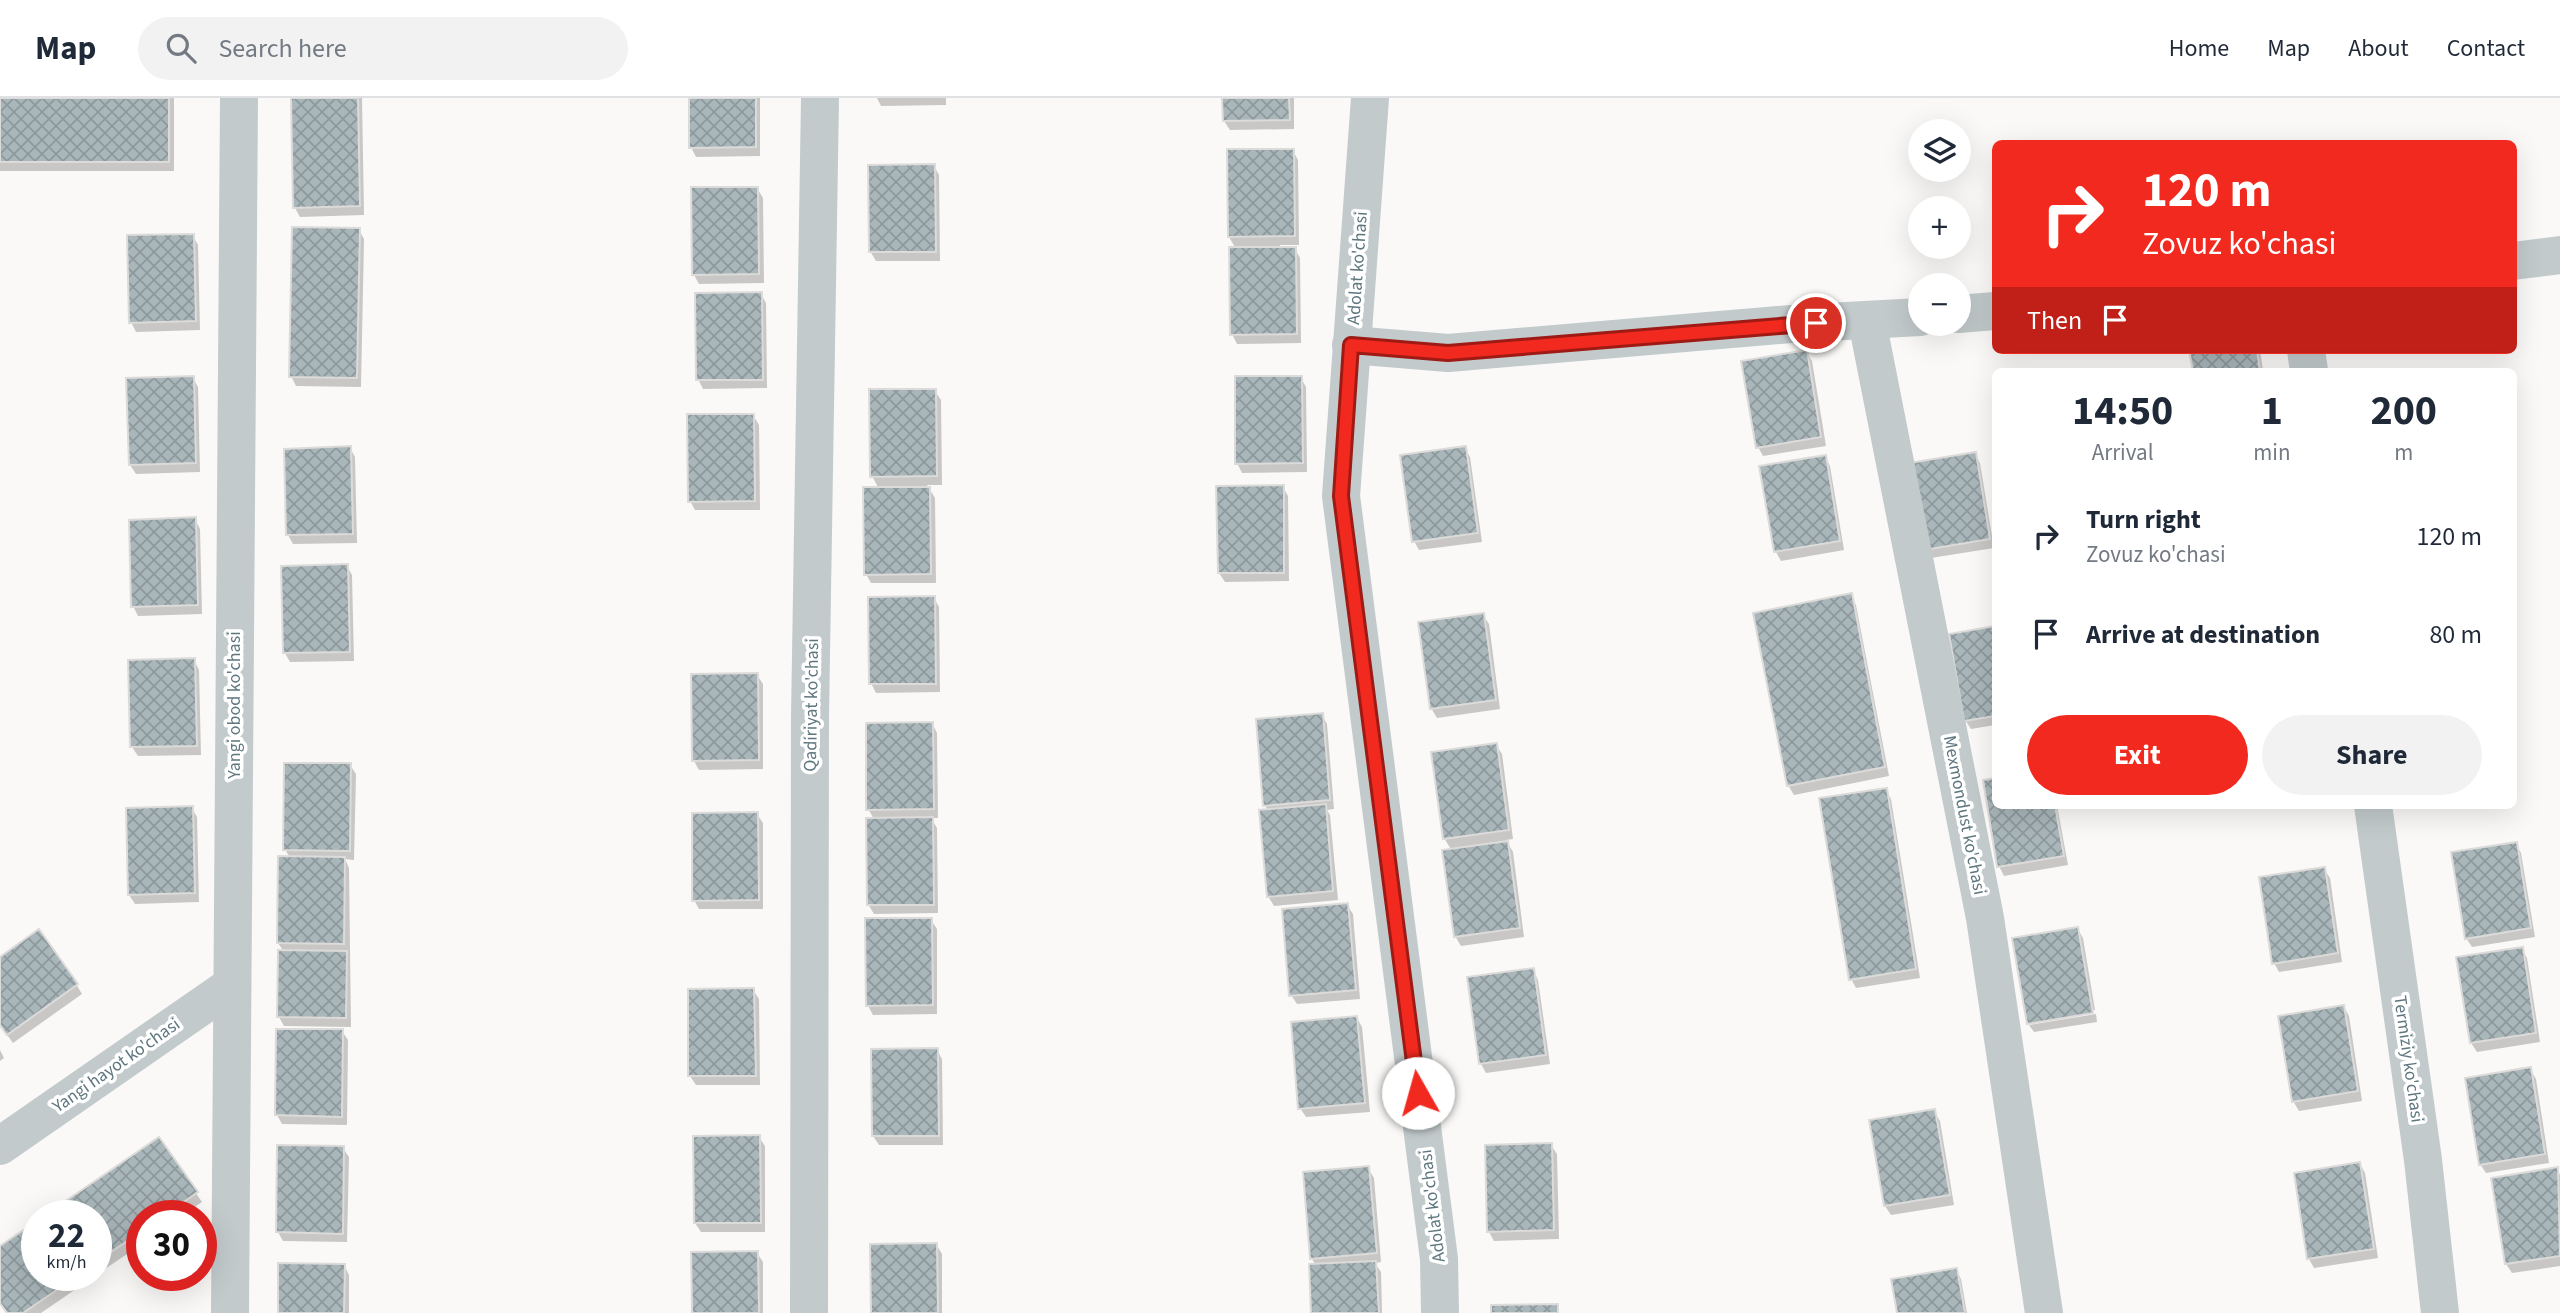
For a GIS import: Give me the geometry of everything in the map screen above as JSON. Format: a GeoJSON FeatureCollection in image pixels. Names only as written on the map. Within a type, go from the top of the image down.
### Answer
{"type":"FeatureCollection","features":[{"type":"Feature","properties":{"kind":"street","name":"Yangi obod ko'chasi"},"geometry":{"type":"LineString","coordinates":[[230,1313],[239,98]]}},
{"type":"Feature","properties":{"kind":"street","name":"Qadiriyat ko'chasi"},"geometry":{"type":"LineString","coordinates":[[809,1313],[810,717],[820,98]]}},
{"type":"Feature","properties":{"kind":"street","name":"Adolat ko'chasi"},"geometry":{"type":"LineString","coordinates":[[1370,98],[1341,496],[1439,1259],[1440,1313]]}},
{"type":"Feature","properties":{"kind":"street"},"geometry":{"type":"LineString","coordinates":[[2517,261],[2560,256]]}},
{"type":"Feature","properties":{"kind":"street"},"geometry":{"type":"LineString","coordinates":[[1971,313],[1992,311]]}},
{"type":"Feature","properties":{"kind":"street"},"geometry":{"type":"LineString","coordinates":[[1351,345],[1448,353],[1791,324],[1908,318]]}},
{"type":"Feature","properties":{"kind":"street","name":"Mexmondust ko'chasi"},"geometry":{"type":"LineString","coordinates":[[1867,321],[1985,918],[2044,1313]]}},
{"type":"Feature","properties":{"kind":"street","name":"Termiziy ko'chasi"},"geometry":{"type":"LineString","coordinates":[[2374,809],[2423,1160],[2440,1313]]}},
{"type":"Feature","properties":{"kind":"street","name":"Yangi hayot ko'chasi"},"geometry":{"type":"LineString","coordinates":[[0,1146],[232,985]]}},
{"type":"Feature","properties":{"kind":"building"},"geometry":{"type":"Polygon","coordinates":[[[0,98],[169,98],[169,162],[0,162],[0,98]]]}},
{"type":"Feature","properties":{"kind":"building"},"geometry":{"type":"Polygon","coordinates":[[[291,98],[358,98],[360,206],[293,208],[291,98]]]}},
{"type":"Feature","properties":{"kind":"building"},"geometry":{"type":"Polygon","coordinates":[[[689,98],[756,98],[756,147],[689,148],[689,98]]]}},
{"type":"Feature","properties":{"kind":"building"},"geometry":{"type":"Polygon","coordinates":[[[1222,98],[1289,98],[1290,120],[1223,121],[1222,98]]]}},
{"type":"Feature","properties":{"kind":"building"},"geometry":{"type":"Polygon","coordinates":[[[1227,149],[1294,149],[1295,236],[1228,237],[1227,149]]]}},
{"type":"Feature","properties":{"kind":"building"},"geometry":{"type":"Polygon","coordinates":[[[935,164],[936,252],[869,252],[868,165],[935,164]]]}},
{"type":"Feature","properties":{"kind":"building"},"geometry":{"type":"Polygon","coordinates":[[[691,187],[758,187],[759,274],[692,275],[691,187]]]}},
{"type":"Feature","properties":{"kind":"building"},"geometry":{"type":"Polygon","coordinates":[[[292,227],[360,228],[357,378],[289,377],[292,227]]]}},
{"type":"Feature","properties":{"kind":"building"},"geometry":{"type":"Polygon","coordinates":[[[194,234],[196,321],[129,323],[127,235],[194,234]]]}},
{"type":"Feature","properties":{"kind":"building"},"geometry":{"type":"Polygon","coordinates":[[[1229,247],[1296,247],[1297,334],[1230,335],[1229,247]]]}},
{"type":"Feature","properties":{"kind":"building"},"geometry":{"type":"Polygon","coordinates":[[[762,292],[763,380],[696,380],[695,293],[762,292]]]}},
{"type":"Feature","properties":{"kind":"building"},"geometry":{"type":"Polygon","coordinates":[[[1807,350],[1821,437],[1756,448],[1741,361],[1807,350]]]}},
{"type":"Feature","properties":{"kind":"building"},"geometry":{"type":"Polygon","coordinates":[[[2190,354],[2258,354],[2260,368],[2192,368],[2190,354]]]}},
{"type":"Feature","properties":{"kind":"building"},"geometry":{"type":"Polygon","coordinates":[[[194,376],[196,463],[129,465],[126,378],[194,376]]]}},
{"type":"Feature","properties":{"kind":"building"},"geometry":{"type":"Polygon","coordinates":[[[1235,376],[1302,376],[1303,463],[1235,464],[1235,376]]]}},
{"type":"Feature","properties":{"kind":"building"},"geometry":{"type":"Polygon","coordinates":[[[869,389],[936,389],[937,476],[870,477],[869,389]]]}},
{"type":"Feature","properties":{"kind":"building"},"geometry":{"type":"Polygon","coordinates":[[[687,414],[754,414],[755,501],[688,502],[687,414]]]}},
{"type":"Feature","properties":{"kind":"building"},"geometry":{"type":"Polygon","coordinates":[[[351,446],[353,534],[286,535],[284,449],[351,446]]]}},
{"type":"Feature","properties":{"kind":"building"},"geometry":{"type":"Polygon","coordinates":[[[1466,446],[1478,533],[1412,542],[1400,455],[1466,446]]]}},
{"type":"Feature","properties":{"kind":"building"},"geometry":{"type":"Polygon","coordinates":[[[1976,452],[1990,539],[1924,550],[1909,463],[1976,452]]]}},
{"type":"Feature","properties":{"kind":"building"},"geometry":{"type":"Polygon","coordinates":[[[1826,455],[1840,541],[1774,552],[1759,466],[1826,455]]]}},
{"type":"Feature","properties":{"kind":"building"},"geometry":{"type":"Polygon","coordinates":[[[1284,485],[1284,573],[1218,573],[1216,486],[1284,485]]]}},
{"type":"Feature","properties":{"kind":"building"},"geometry":{"type":"Polygon","coordinates":[[[863,487],[930,487],[931,574],[864,575],[863,487]]]}},
{"type":"Feature","properties":{"kind":"building"},"geometry":{"type":"Polygon","coordinates":[[[196,517],[198,605],[131,607],[129,520],[196,517]]]}},
{"type":"Feature","properties":{"kind":"building"},"geometry":{"type":"Polygon","coordinates":[[[348,564],[350,652],[283,653],[281,566],[348,564]]]}},
{"type":"Feature","properties":{"kind":"building"},"geometry":{"type":"Polygon","coordinates":[[[1852,593],[1885,767],[1787,786],[1753,613],[1852,593]]]}},
{"type":"Feature","properties":{"kind":"building"},"geometry":{"type":"Polygon","coordinates":[[[935,596],[936,684],[869,684],[868,597],[935,596]]]}},
{"type":"Feature","properties":{"kind":"building"},"geometry":{"type":"Polygon","coordinates":[[[1484,613],[1496,700],[1430,709],[1418,622],[1484,613]]]}},
{"type":"Feature","properties":{"kind":"building"},"geometry":{"type":"Polygon","coordinates":[[[1992,627],[1992,716],[1964,721],[1949,634],[1992,627]]]}},
{"type":"Feature","properties":{"kind":"building"},"geometry":{"type":"Polygon","coordinates":[[[195,658],[197,746],[130,747],[128,660],[195,658]]]}},
{"type":"Feature","properties":{"kind":"building"},"geometry":{"type":"Polygon","coordinates":[[[758,673],[759,760],[692,761],[691,674],[758,673]]]}},
{"type":"Feature","properties":{"kind":"building"},"geometry":{"type":"Polygon","coordinates":[[[1323,713],[1330,800],[1263,806],[1256,719],[1323,713]]]}},
{"type":"Feature","properties":{"kind":"building"},"geometry":{"type":"Polygon","coordinates":[[[933,722],[934,809],[866,810],[866,723],[933,722]]]}},
{"type":"Feature","properties":{"kind":"building"},"geometry":{"type":"Polygon","coordinates":[[[1497,743],[1509,830],[1443,839],[1431,752],[1497,743]]]}},
{"type":"Feature","properties":{"kind":"building"},"geometry":{"type":"Polygon","coordinates":[[[284,763],[351,763],[350,851],[283,850],[284,763]]]}},
{"type":"Feature","properties":{"kind":"building"},"geometry":{"type":"Polygon","coordinates":[[[1992,778],[1992,809],[2056,809],[2064,856],[1997,867],[1983,780],[1992,778]]]}},
{"type":"Feature","properties":{"kind":"building"},"geometry":{"type":"Polygon","coordinates":[[[1887,788],[1916,969],[1849,980],[1819,798],[1887,788]]]}},
{"type":"Feature","properties":{"kind":"building"},"geometry":{"type":"Polygon","coordinates":[[[1326,804],[1333,891],[1267,897],[1259,810],[1326,804]]]}},
{"type":"Feature","properties":{"kind":"building"},"geometry":{"type":"Polygon","coordinates":[[[193,806],[195,893],[128,895],[126,808],[193,806]]]}},
{"type":"Feature","properties":{"kind":"building"},"geometry":{"type":"Polygon","coordinates":[[[758,812],[759,900],[692,901],[692,813],[758,812]]]}},
{"type":"Feature","properties":{"kind":"building"},"geometry":{"type":"Polygon","coordinates":[[[933,817],[934,905],[867,905],[866,818],[933,817]]]}},
{"type":"Feature","properties":{"kind":"building"},"geometry":{"type":"Polygon","coordinates":[[[1508,841],[1520,928],[1454,937],[1442,850],[1508,841]]]}},
{"type":"Feature","properties":{"kind":"building"},"geometry":{"type":"Polygon","coordinates":[[[2517,842],[2531,928],[2465,939],[2451,852],[2517,842]]]}},
{"type":"Feature","properties":{"kind":"building"},"geometry":{"type":"Polygon","coordinates":[[[278,856],[345,857],[344,944],[277,943],[278,856]]]}},
{"type":"Feature","properties":{"kind":"building"},"geometry":{"type":"Polygon","coordinates":[[[2325,867],[2338,953],[2272,964],[2259,877],[2325,867]]]}},
{"type":"Feature","properties":{"kind":"building"},"geometry":{"type":"Polygon","coordinates":[[[1348,903],[1356,990],[1289,996],[1282,909],[1348,903]]]}},
{"type":"Feature","properties":{"kind":"building"},"geometry":{"type":"Polygon","coordinates":[[[865,918],[932,918],[933,1005],[866,1006],[865,918]]]}},
{"type":"Feature","properties":{"kind":"building"},"geometry":{"type":"Polygon","coordinates":[[[2078,927],[2093,1013],[2027,1024],[2012,938],[2078,927]]]}},
{"type":"Feature","properties":{"kind":"building"},"geometry":{"type":"Polygon","coordinates":[[[39,929],[78,984],[7,1035],[0,1025],[0,957],[39,929]]]}},
{"type":"Feature","properties":{"kind":"building"},"geometry":{"type":"Polygon","coordinates":[[[2523,947],[2536,1033],[2470,1043],[2456,957],[2523,947]]]}},
{"type":"Feature","properties":{"kind":"building"},"geometry":{"type":"Polygon","coordinates":[[[278,950],[347,951],[346,1018],[277,1017],[278,950]]]}},
{"type":"Feature","properties":{"kind":"building"},"geometry":{"type":"Polygon","coordinates":[[[1534,968],[1546,1055],[1479,1064],[1467,977],[1534,968]]]}},
{"type":"Feature","properties":{"kind":"building"},"geometry":{"type":"Polygon","coordinates":[[[754,988],[756,1076],[688,1076],[688,989],[754,988]]]}},
{"type":"Feature","properties":{"kind":"building"},"geometry":{"type":"Polygon","coordinates":[[[2344,1005],[2358,1091],[2292,1102],[2278,1016],[2344,1005]]]}},
{"type":"Feature","properties":{"kind":"building"},"geometry":{"type":"Polygon","coordinates":[[[1357,1016],[1365,1103],[1298,1109],[1291,1022],[1357,1016]]]}},
{"type":"Feature","properties":{"kind":"building"},"geometry":{"type":"Polygon","coordinates":[[[276,1029],[343,1029],[342,1117],[275,1115],[276,1029]]]}},
{"type":"Feature","properties":{"kind":"building"},"geometry":{"type":"Polygon","coordinates":[[[938,1048],[939,1136],[872,1136],[871,1049],[938,1048]]]}},
{"type":"Feature","properties":{"kind":"building"},"geometry":{"type":"Polygon","coordinates":[[[2531,1067],[2545,1154],[2479,1165],[2465,1078],[2531,1067]]]}},
{"type":"Feature","properties":{"kind":"building"},"geometry":{"type":"Polygon","coordinates":[[[1935,1109],[1950,1195],[1884,1206],[1869,1120],[1935,1109]]]}},
{"type":"Feature","properties":{"kind":"building"},"geometry":{"type":"Polygon","coordinates":[[[760,1135],[761,1223],[694,1223],[693,1136],[760,1135]]]}},
{"type":"Feature","properties":{"kind":"building"},"geometry":{"type":"Polygon","coordinates":[[[159,1137],[198,1192],[186,1200],[126,1200],[126,1242],[112,1251],[112,1200],[67,1200],[159,1137]]]}},
{"type":"Feature","properties":{"kind":"building"},"geometry":{"type":"Polygon","coordinates":[[[1552,1143],[1554,1230],[1487,1232],[1485,1145],[1552,1143]]]}},
{"type":"Feature","properties":{"kind":"building"},"geometry":{"type":"Polygon","coordinates":[[[277,1145],[344,1146],[343,1234],[276,1232],[277,1145]]]}},
{"type":"Feature","properties":{"kind":"building"},"geometry":{"type":"Polygon","coordinates":[[[2360,1162],[2374,1249],[2307,1259],[2294,1173],[2360,1162]]]}},
{"type":"Feature","properties":{"kind":"building"},"geometry":{"type":"Polygon","coordinates":[[[1369,1166],[1377,1253],[1310,1259],[1303,1172],[1369,1166]]]}},
{"type":"Feature","properties":{"kind":"building"},"geometry":{"type":"Polygon","coordinates":[[[2558,1167],[2560,1256],[2505,1264],[2491,1178],[2558,1167]]]}},
{"type":"Feature","properties":{"kind":"building"},"geometry":{"type":"Polygon","coordinates":[[[21,1232],[21,1291],[55,1291],[23,1313],[7,1313],[0,1303],[0,1246],[21,1232]]]}},
{"type":"Feature","properties":{"kind":"building"},"geometry":{"type":"Polygon","coordinates":[[[937,1243],[938,1313],[871,1313],[870,1244],[937,1243]]]}},
{"type":"Feature","properties":{"kind":"building"},"geometry":{"type":"Polygon","coordinates":[[[758,1251],[759,1313],[692,1313],[691,1252],[758,1251]]]}},
{"type":"Feature","properties":{"kind":"building"},"geometry":{"type":"Polygon","coordinates":[[[1376,1261],[1379,1313],[1311,1313],[1309,1264],[1376,1261]]]}},
{"type":"Feature","properties":{"kind":"building"},"geometry":{"type":"Polygon","coordinates":[[[278,1263],[345,1264],[344,1313],[278,1313],[278,1263]]]}},
{"type":"Feature","properties":{"kind":"building"},"geometry":{"type":"Polygon","coordinates":[[[1957,1268],[1965,1313],[1897,1313],[1891,1279],[1957,1268]]]}},
{"type":"Feature","properties":{"kind":"building"},"geometry":{"type":"Polygon","coordinates":[[[1558,1304],[1558,1313],[1491,1313],[1491,1305],[1558,1304]]]}},
{"type":"Feature","properties":{"kind":"route"},"geometry":{"type":"LineString","coordinates":[[1418,1093],[1341,496],[1351,345],[1448,353],[1816,323]]}}]}
